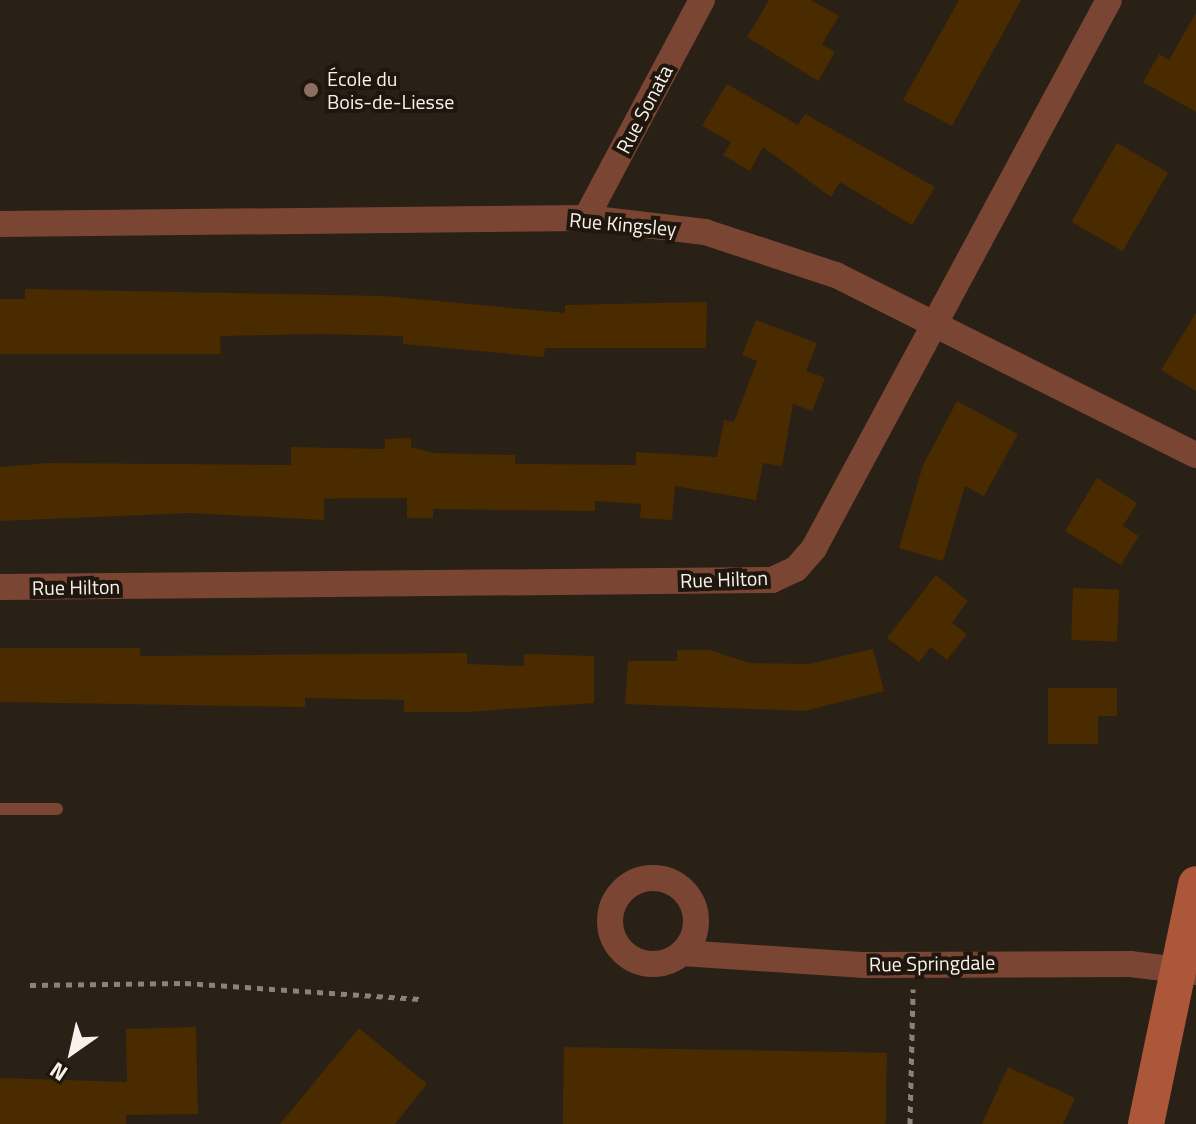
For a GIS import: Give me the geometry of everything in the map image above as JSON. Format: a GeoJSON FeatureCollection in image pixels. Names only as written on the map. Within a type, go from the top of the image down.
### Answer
{"type":"FeatureCollection","features":[{"type":"Feature","properties":{"kind":"street","name":"Rue Sonata"},"geometry":{"type":"LineString","coordinates":[[586,218],[702,0]]}},
{"type":"Feature","properties":{"kind":"street","name":"Rue Hilton"},"geometry":{"type":"LineString","coordinates":[[0,587],[772,580],[814,548],[931,324],[1109,0]]}},
{"type":"Feature","properties":{"kind":"street","name":"Rue Kingsley"},"geometry":{"type":"LineString","coordinates":[[0,224],[586,218],[705,232],[836,275],[1196,455]]}},
{"type":"Feature","properties":{"kind":"street"},"geometry":{"type":"LineString","coordinates":[[1146,1124],[1189,972],[1196,884]]}},
{"type":"Feature","properties":{"kind":"street","name":"Rue Springdale"},"geometry":{"type":"LineString","coordinates":[[682,953],[1189,972]]}},
{"type":"Feature","properties":{"kind":"lane"},"geometry":{"type":"LineString","coordinates":[[0,809],[57,809]]}},
{"type":"Feature","properties":{"kind":"path"},"geometry":{"type":"LineString","coordinates":[[910,1124],[914,964]]}},
{"type":"Feature","properties":{"kind":"path"},"geometry":{"type":"LineString","coordinates":[[30,985],[198,983],[419,999]]}},
{"type":"Feature","properties":{"kind":"building"},"geometry":{"type":"Polygon","coordinates":[[[769,0],[811,0],[839,16],[822,44],[835,52],[818,81],[747,37],[769,0]]]}},
{"type":"Feature","properties":{"kind":"building"},"geometry":{"type":"Polygon","coordinates":[[[959,0],[1021,0],[952,126],[903,100],[959,0]]]}},
{"type":"Feature","properties":{"kind":"building"},"geometry":{"type":"Polygon","coordinates":[[[1196,13],[1196,112],[1143,82],[1159,54],[1169,60],[1196,13]]]}},
{"type":"Feature","properties":{"kind":"building"},"geometry":{"type":"Polygon","coordinates":[[[727,84],[798,125],[805,114],[935,187],[912,225],[840,182],[831,197],[763,147],[750,171],[723,155],[731,142],[702,126],[727,84]]]}},
{"type":"Feature","properties":{"kind":"building"},"geometry":{"type":"Polygon","coordinates":[[[1117,143],[1168,172],[1123,251],[1072,222],[1117,143]]]}},
{"type":"Feature","properties":{"kind":"building"},"geometry":{"type":"Polygon","coordinates":[[[25,289],[383,296],[565,313],[565,305],[707,302],[706,348],[545,348],[544,357],[403,344],[403,336],[323,334],[220,336],[221,354],[0,354],[0,299],[25,299],[25,289]]]}},
{"type":"Feature","properties":{"kind":"building"},"geometry":{"type":"Polygon","coordinates":[[[1196,313],[1196,391],[1161,370],[1196,313]]]}},
{"type":"Feature","properties":{"kind":"building"},"geometry":{"type":"Polygon","coordinates":[[[756,320],[817,343],[806,371],[825,378],[812,411],[793,404],[782,466],[763,463],[756,500],[675,486],[672,520],[640,518],[641,504],[595,501],[595,511],[433,509],[433,518],[407,518],[407,498],[350,498],[324,499],[324,520],[190,513],[0,521],[0,467],[48,463],[291,465],[291,447],[385,449],[385,439],[411,438],[411,447],[434,453],[515,455],[515,464],[636,465],[636,452],[717,457],[724,420],[734,422],[757,361],[742,355],[756,320]]]}},
{"type":"Feature","properties":{"kind":"building"},"geometry":{"type":"Polygon","coordinates":[[[957,401],[1018,434],[984,496],[965,486],[943,561],[899,548],[923,465],[957,401]]]}},
{"type":"Feature","properties":{"kind":"building"},"geometry":{"type":"Polygon","coordinates":[[[1097,478],[1137,503],[1123,526],[1139,536],[1121,565],[1065,531],[1097,478]]]}},
{"type":"Feature","properties":{"kind":"building"},"geometry":{"type":"Polygon","coordinates":[[[936,575],[968,601],[952,623],[967,634],[947,660],[931,647],[919,662],[887,638],[936,575]]]}},
{"type":"Feature","properties":{"kind":"building"},"geometry":{"type":"Polygon","coordinates":[[[1073,588],[1119,590],[1117,642],[1071,640],[1073,588]]]}},
{"type":"Feature","properties":{"kind":"building"},"geometry":{"type":"Polygon","coordinates":[[[0,648],[140,648],[140,656],[467,653],[467,664],[524,666],[524,654],[594,656],[594,703],[466,712],[404,712],[404,700],[305,698],[305,707],[0,702],[0,648]]]}},
{"type":"Feature","properties":{"kind":"building"},"geometry":{"type":"Polygon","coordinates":[[[873,649],[884,691],[804,711],[625,704],[628,661],[677,661],[677,650],[710,650],[749,663],[808,664],[873,649]]]}},
{"type":"Feature","properties":{"kind":"building"},"geometry":{"type":"Polygon","coordinates":[[[1048,688],[1117,688],[1117,716],[1098,716],[1098,744],[1048,744],[1048,688]]]}},
{"type":"Feature","properties":{"kind":"building"},"geometry":{"type":"Polygon","coordinates":[[[196,1027],[198,1114],[126,1115],[126,1124],[0,1124],[0,1078],[127,1082],[126,1029],[196,1027]]]}},
{"type":"Feature","properties":{"kind":"building"},"geometry":{"type":"Polygon","coordinates":[[[359,1028],[427,1084],[395,1124],[280,1124],[359,1028]]]}},
{"type":"Feature","properties":{"kind":"building"},"geometry":{"type":"Polygon","coordinates":[[[564,1047],[887,1053],[886,1124],[563,1124],[564,1047]]]}},
{"type":"Feature","properties":{"kind":"building"},"geometry":{"type":"Polygon","coordinates":[[[1008,1067],[1075,1098],[1063,1124],[982,1124],[1008,1067]]]}},
{"type":"Feature","properties":{"kind":"place","name":"École du Bois-de-Liesse"},"geometry":{"type":"Point","coordinates":[311,90]}}]}
